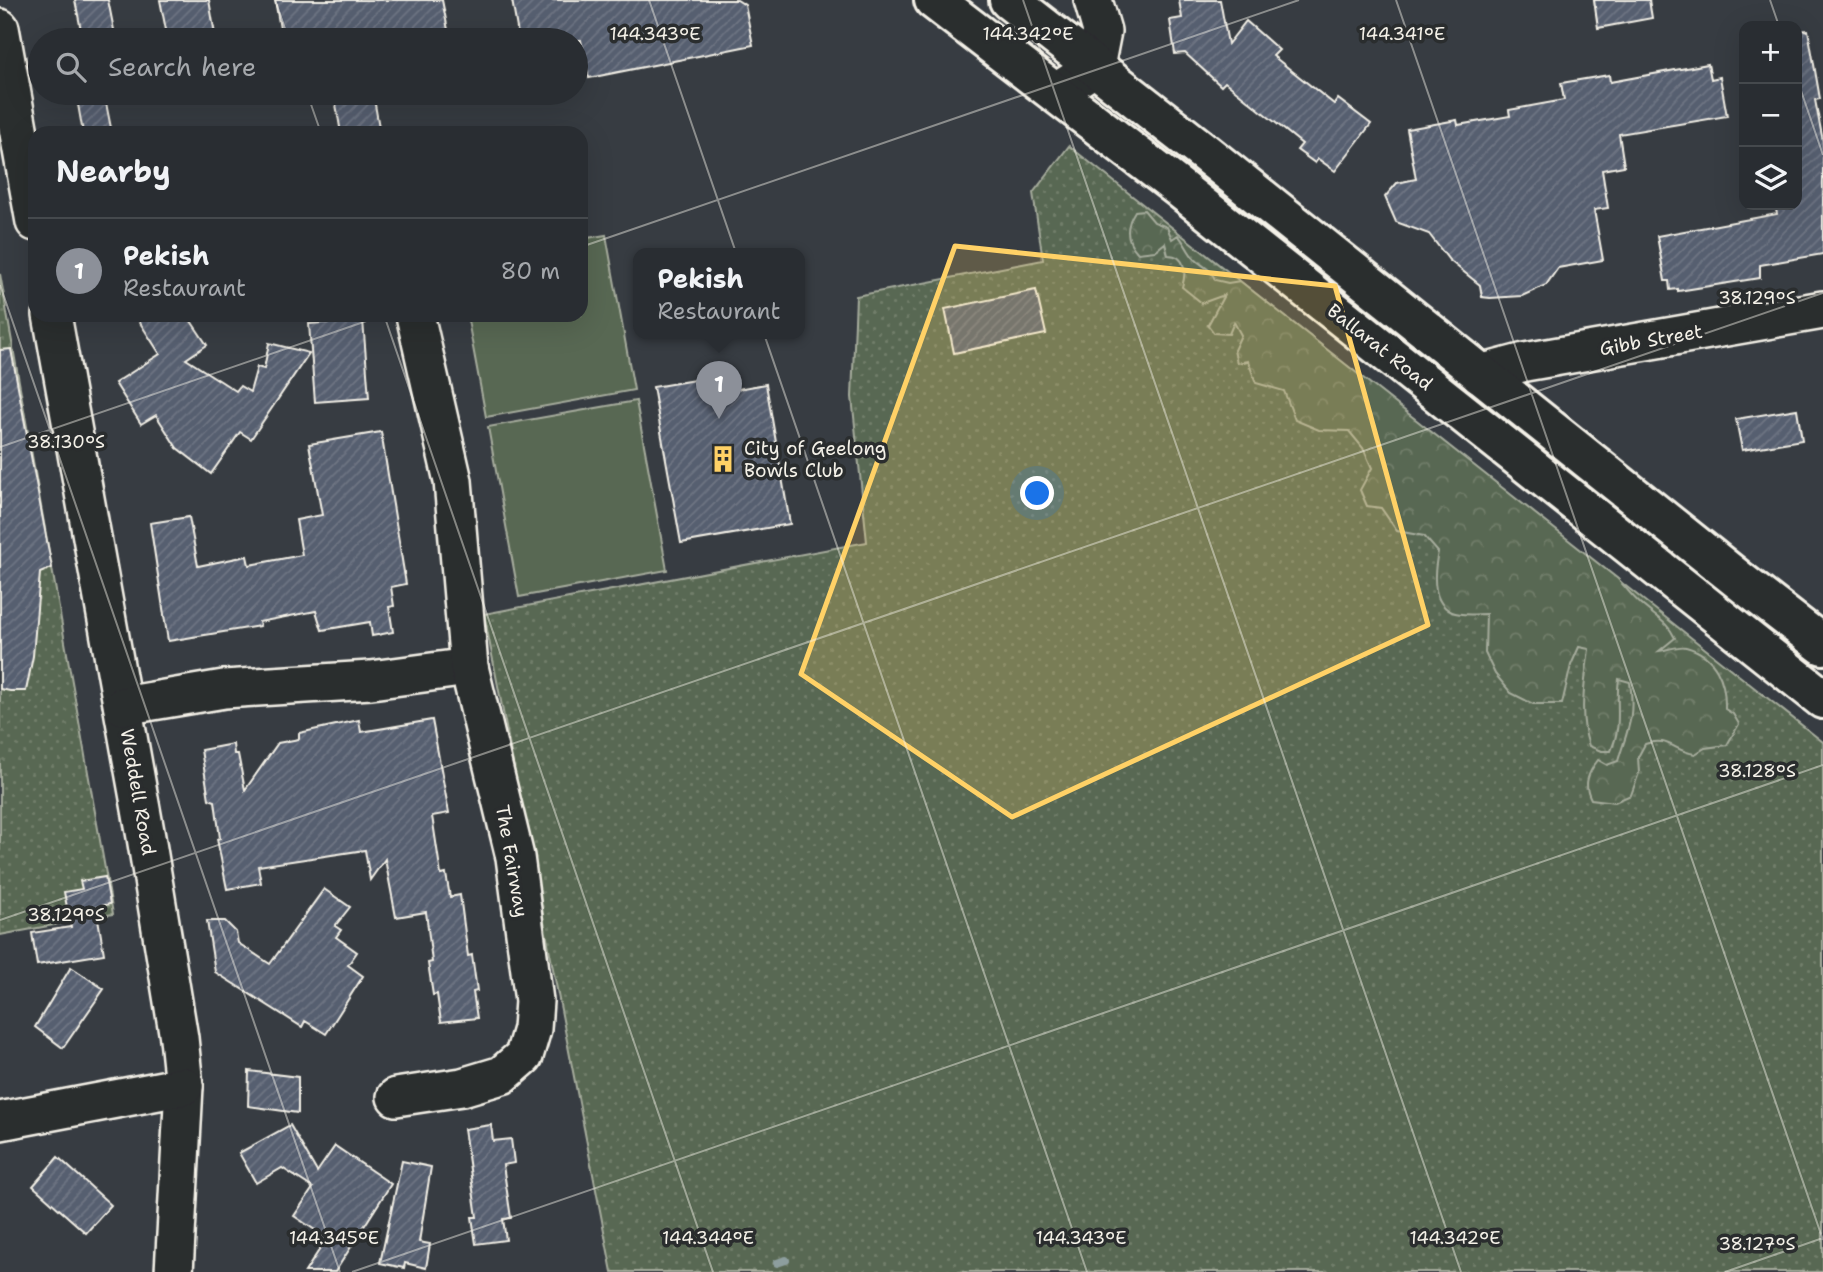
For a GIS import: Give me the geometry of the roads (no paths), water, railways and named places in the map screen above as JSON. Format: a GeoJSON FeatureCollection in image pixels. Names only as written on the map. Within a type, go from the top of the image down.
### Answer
{"type":"FeatureCollection","features":[{"type":"Feature","properties":{"kind":"highway","name":"Ballarat Road"},"geometry":{"type":"LineString","coordinates":[[934,0],[1178,187],[1823,699]]}},
{"type":"Feature","properties":{"kind":"highway"},"geometry":{"type":"LineString","coordinates":[[1009,0],[1097,33],[1204,152],[1823,645]]}},
{"type":"Feature","properties":{"kind":"street"},"geometry":{"type":"LineString","coordinates":[[0,29],[28,183]]}},
{"type":"Feature","properties":{"kind":"street"},"geometry":{"type":"LineString","coordinates":[[1055,93],[1097,33]]}},
{"type":"Feature","properties":{"kind":"street","name":"Gibb Street"},"geometry":{"type":"LineString","coordinates":[[1480,374],[1525,362],[1823,310]]}},
{"type":"Feature","properties":{"kind":"street","name":"Weddell Road"},"geometry":{"type":"LineString","coordinates":[[53,322],[160,916],[179,1038],[184,1086],[174,1272]]}},
{"type":"Feature","properties":{"kind":"street","name":"The Fairway"},"geometry":{"type":"LineString","coordinates":[[396,1097],[462,1087],[502,1075],[524,1056],[532,1029],[534,1001],[515,857],[469,667],[453,481],[417,322]]}},
{"type":"Feature","properties":{"kind":"street"},"geometry":{"type":"LineString","coordinates":[[123,706],[224,689],[371,680],[469,667]]}},
{"type":"Feature","properties":{"kind":"street"},"geometry":{"type":"LineString","coordinates":[[0,1121],[184,1086]]}},
{"type":"Feature","properties":{"kind":"waterway"},"geometry":{"type":"LineString","coordinates":[[777,1263],[786,1260]]}},
{"type":"Feature","properties":{"kind":"place","name":"Pekish"},"geometry":{"type":"Point","coordinates":[719,419]}},
{"type":"Feature","properties":{"kind":"place","name":"City of Geelong Bowls Club"},"geometry":{"type":"Point","coordinates":[723,459]}}]}
